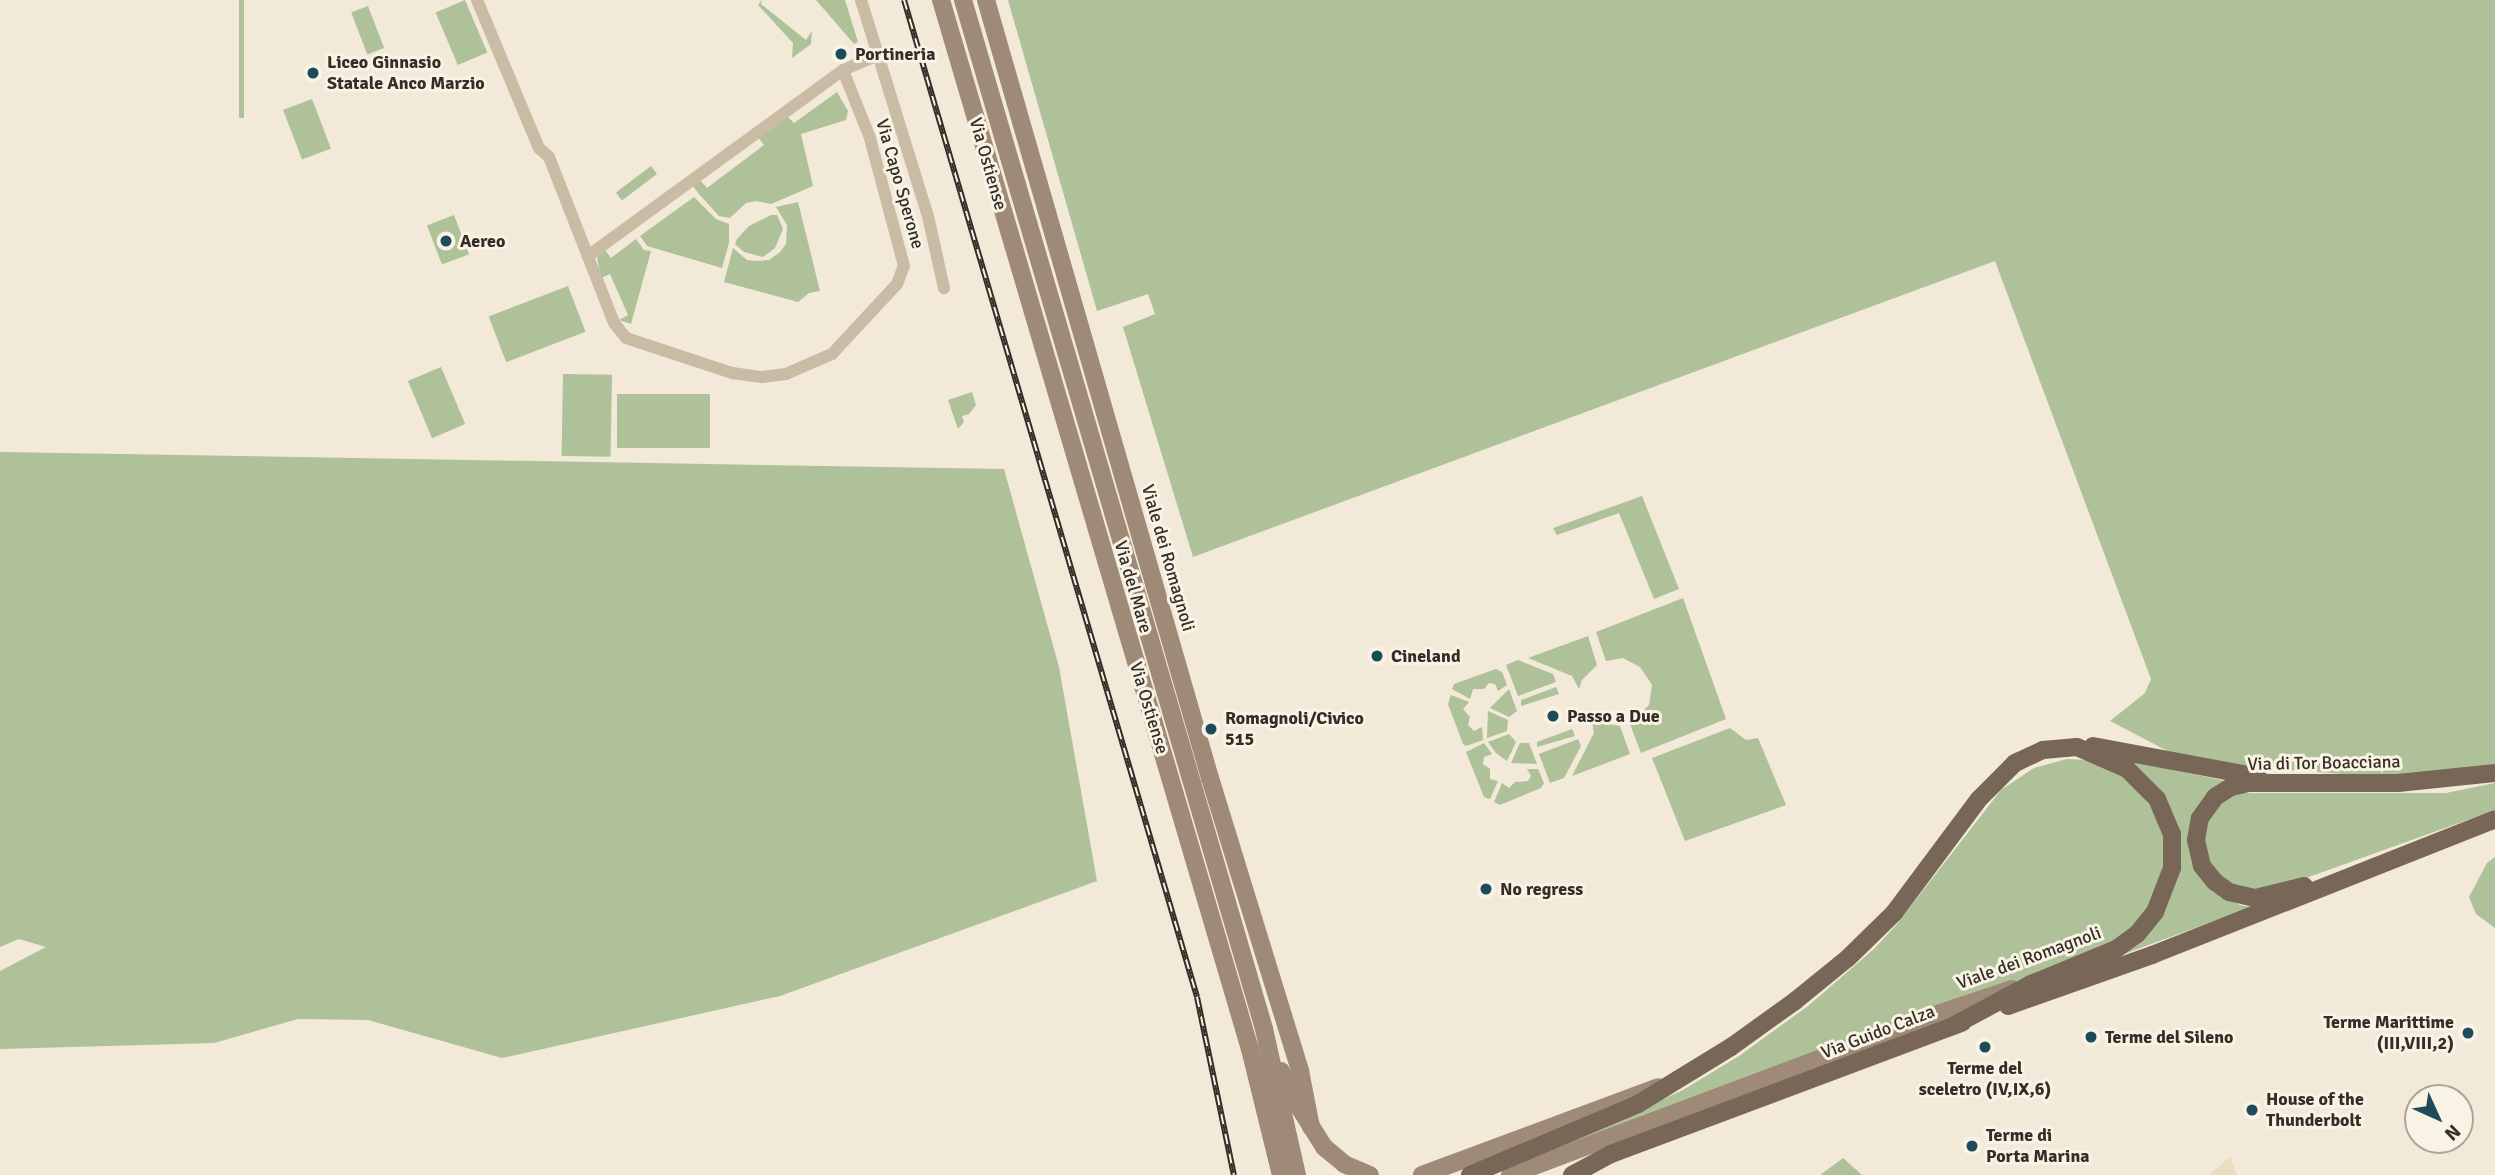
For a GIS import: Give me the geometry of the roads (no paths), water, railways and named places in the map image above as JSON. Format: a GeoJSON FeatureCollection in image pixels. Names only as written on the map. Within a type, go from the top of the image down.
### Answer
{"type":"FeatureCollection","features":[{"type":"Feature","properties":{"kind":"main road"},"geometry":{"type":"LineString","coordinates":[[2077,747],[2110,748],[2278,782]]}},
{"type":"Feature","properties":{"kind":"main road","name":"Viale dei Romagnoli"},"geometry":{"type":"LineString","coordinates":[[1470,1175],[1638,1104],[1767,1023],[1848,958],[1894,913],[1979,799],[2003,773],[2042,750],[2077,747],[2115,762],[2140,779],[2153,794],[2171,830],[2172,868],[2155,912],[2128,941],[2031,984]]}},
{"type":"Feature","properties":{"kind":"main road","name":"Via di Tor Boacciana"},"geometry":{"type":"LineString","coordinates":[[2495,773],[2398,783],[2241,784],[2215,797],[2198,824],[2196,840],[2199,858],[2215,882],[2242,896],[2259,898],[2299,886],[2318,889],[2495,819]]}},
{"type":"Feature","properties":{"kind":"main road","name":"Via Guido Calza"},"geometry":{"type":"LineString","coordinates":[[1572,1175],[1611,1154],[2152,955],[2318,889]]}},
{"type":"Feature","properties":{"kind":"main road"},"geometry":{"type":"LineString","coordinates":[[1953,1026],[2031,984]]}},
{"type":"Feature","properties":{"kind":"street","name":"Via Capo Sperone"},"geometry":{"type":"LineString","coordinates":[[477,0],[539,148],[549,157],[615,328],[635,342],[715,369],[756,377],[786,374],[827,357],[897,284],[904,266],[870,138],[843,70]]}},
{"type":"Feature","properties":{"kind":"street"},"geometry":{"type":"LineString","coordinates":[[861,0],[928,216],[944,288]]}},
{"type":"Feature","properties":{"kind":"street","name":"Via Ostiense"},"geometry":{"type":"LineString","coordinates":[[941,0],[1250,1049],[1281,1175]]}},
{"type":"Feature","properties":{"kind":"street","name":"Via del Mare"},"geometry":{"type":"LineString","coordinates":[[963,0],[1264,1029],[1297,1175]]}},
{"type":"Feature","properties":{"kind":"street","name":"Viale dei Romagnoli"},"geometry":{"type":"LineString","coordinates":[[986,0],[1210,778],[1300,1071],[1311,1127]]}},
{"type":"Feature","properties":{"kind":"street"},"geometry":{"type":"LineString","coordinates":[[588,256],[820,84],[843,70],[878,55]]}},
{"type":"Feature","properties":{"kind":"street","name":"Viale dei Romagnoli"},"geometry":{"type":"LineString","coordinates":[[1510,1175],[1940,1013],[2031,984]]}},
{"type":"Feature","properties":{"kind":"street","name":"Viale dei Romagnoli"},"geometry":{"type":"LineString","coordinates":[[1264,1029],[1288,1088],[1311,1127],[1333,1156],[1370,1175]]}},
{"type":"Feature","properties":{"kind":"street","name":"Viale dei Romagnoli"},"geometry":{"type":"LineString","coordinates":[[1422,1175],[1668,1084]]}},
{"type":"Feature","properties":{"kind":"railway"},"geometry":{"type":"LineString","coordinates":[[904,0],[1197,997],[1234,1175]]}},
{"type":"Feature","properties":{"kind":"place","name":"Portineria"},"geometry":{"type":"Point","coordinates":[841,54]}},
{"type":"Feature","properties":{"kind":"place","name":"Liceo Ginnasio Statale Anco Marzio"},"geometry":{"type":"Point","coordinates":[313,73]}},
{"type":"Feature","properties":{"kind":"place","name":"Aereo"},"geometry":{"type":"Point","coordinates":[446,241]}},
{"type":"Feature","properties":{"kind":"place","name":"Cineland"},"geometry":{"type":"Point","coordinates":[1377,656]}},
{"type":"Feature","properties":{"kind":"place","name":"Passo a Due"},"geometry":{"type":"Point","coordinates":[1553,716]}},
{"type":"Feature","properties":{"kind":"place","name":"Romagnoli/Civico 515"},"geometry":{"type":"Point","coordinates":[1211,729]}},
{"type":"Feature","properties":{"kind":"place","name":"No regress"},"geometry":{"type":"Point","coordinates":[1486,889]}},
{"type":"Feature","properties":{"kind":"place","name":"Terme Marittime (III,VIII,2)"},"geometry":{"type":"Point","coordinates":[2468,1033]}},
{"type":"Feature","properties":{"kind":"place","name":"Terme del Sileno"},"geometry":{"type":"Point","coordinates":[2091,1037]}},
{"type":"Feature","properties":{"kind":"place","name":"Terme del sceletro (IV,IX,6)"},"geometry":{"type":"Point","coordinates":[1985,1047]}},
{"type":"Feature","properties":{"kind":"place","name":"House of the Thunderbolt"},"geometry":{"type":"Point","coordinates":[2252,1110]}},
{"type":"Feature","properties":{"kind":"place","name":"Terme di Porta Marina"},"geometry":{"type":"Point","coordinates":[1972,1146]}}]}
